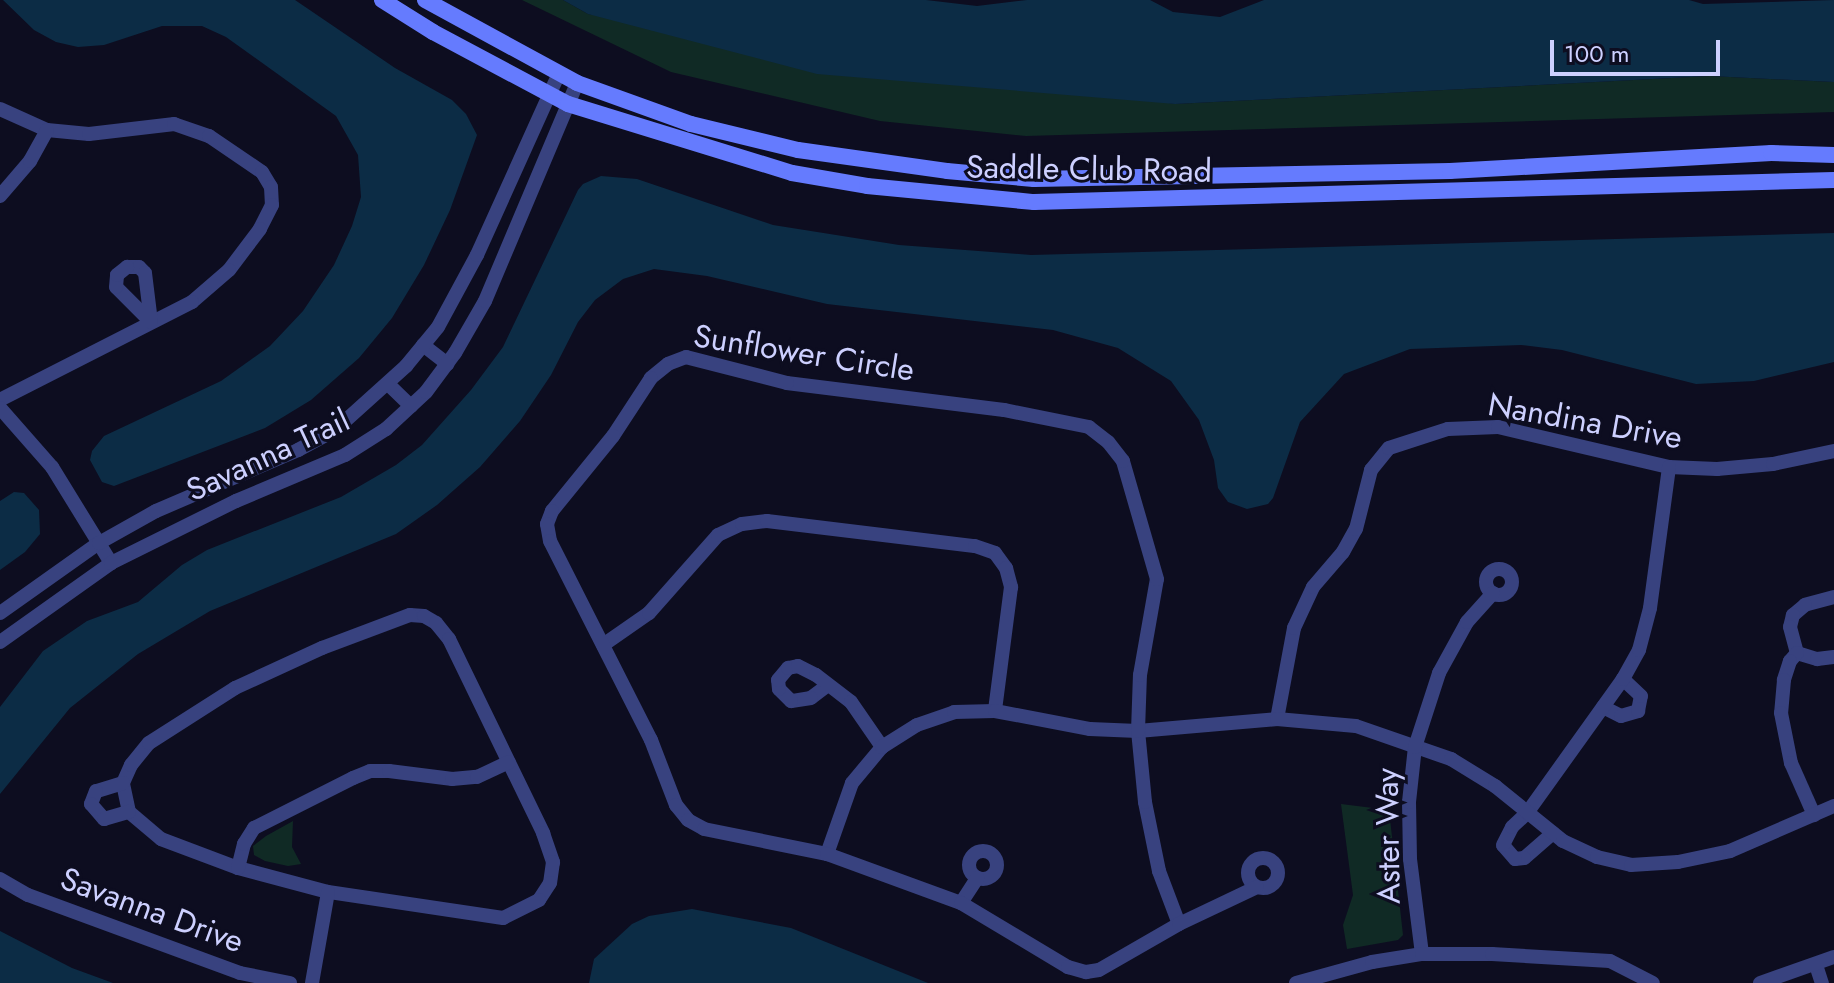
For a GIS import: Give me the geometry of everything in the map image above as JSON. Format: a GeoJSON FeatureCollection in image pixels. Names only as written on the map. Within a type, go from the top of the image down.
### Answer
{"type":"FeatureCollection","features":[{"type":"Feature","properties":{"kind":"street","name":"Saddle Club Road"},"geometry":{"type":"LineString","coordinates":[[382,0],[433,32],[568,104],[792,173],[926,193],[1034,202],[1452,193],[1697,182],[1834,180]]}},
{"type":"Feature","properties":{"kind":"street","name":"Saddle Club Road"},"geometry":{"type":"LineString","coordinates":[[425,0],[577,83],[691,124],[798,150],[947,171],[1034,179],[1450,171],[1771,153],[1834,155]]}},
{"type":"Feature","properties":{"kind":"street","name":"Savanna Trail"},"geometry":{"type":"LineString","coordinates":[[0,613],[99,543],[156,511],[298,450],[335,430],[388,384],[438,327],[477,255],[559,73]]}},
{"type":"Feature","properties":{"kind":"street","name":"Savanna Trail"},"geometry":{"type":"LineString","coordinates":[[0,642],[111,563],[236,501],[345,455],[386,429],[411,406],[447,364],[485,301],[577,83]]}},
{"type":"Feature","properties":{"kind":"street"},"geometry":{"type":"LineString","coordinates":[[0,109],[47,130],[89,134],[174,124],[209,136],[262,172],[271,187],[272,205],[229,270],[192,302],[0,400]]}},
{"type":"Feature","properties":{"kind":"street"},"geometry":{"type":"LineString","coordinates":[[0,196],[30,161],[47,130]]}},
{"type":"Feature","properties":{"kind":"street"},"geometry":{"type":"LineString","coordinates":[[1450,171],[1452,193]]}},
{"type":"Feature","properties":{"kind":"street"},"geometry":{"type":"LineString","coordinates":[[423,345],[447,364]]}},
{"type":"Feature","properties":{"kind":"street","name":"Sunflower Circle"},"geometry":{"type":"LineString","coordinates":[[1179,924],[1156,857],[1145,802],[1138,731],[1140,675],[1157,579],[1123,461],[1108,442],[1089,427],[1004,410],[787,383],[686,357],[668,364],[651,378],[613,436],[552,511],[547,524],[550,541],[651,740],[676,805],[688,820],[704,829],[827,854],[961,903],[1068,967],[1086,972],[1099,970],[1179,924],[1257,887]]}},
{"type":"Feature","properties":{"kind":"street"},"geometry":{"type":"LineString","coordinates":[[388,384],[411,406]]}},
{"type":"Feature","properties":{"kind":"street"},"geometry":{"type":"LineString","coordinates":[[0,408],[52,467],[111,563]]}},
{"type":"Feature","properties":{"kind":"street","name":"Nandina Drive"},"geometry":{"type":"LineString","coordinates":[[1277,719],[1294,628],[1313,587],[1343,552],[1356,529],[1371,470],[1389,448],[1448,429],[1498,427],[1669,467],[1717,469],[1773,464],[1834,451]]}},
{"type":"Feature","properties":{"kind":"street"},"geometry":{"type":"LineString","coordinates":[[1553,833],[1532,853],[1515,859],[1503,845],[1503,839],[1527,813],[1623,679],[1639,650],[1650,608],[1669,467]]}},
{"type":"Feature","properties":{"kind":"street"},"geometry":{"type":"LineString","coordinates":[[603,645],[649,613],[718,535],[742,524],[767,521],[975,546],[995,553],[1006,568],[1011,587],[995,711]]}},
{"type":"Feature","properties":{"kind":"street","name":"Aster Way"},"geometry":{"type":"LineString","coordinates":[[1422,954],[1410,859],[1409,802],[1415,747],[1439,673],[1467,622],[1493,593]]}},
{"type":"Feature","properties":{"kind":"street"},"geometry":{"type":"LineString","coordinates":[[1797,653],[1790,627],[1793,615],[1805,605],[1834,597]]}},
{"type":"Feature","properties":{"kind":"street"},"geometry":{"type":"LineString","coordinates":[[410,615],[424,616],[436,623],[449,639],[543,833],[553,862],[550,883],[539,900],[503,918],[328,892],[238,868],[161,839],[129,812],[123,783],[131,765],[149,743],[235,688],[322,648],[410,615]]}},
{"type":"Feature","properties":{"kind":"street"},"geometry":{"type":"LineString","coordinates":[[1797,653],[1817,659],[1834,657]]}},
{"type":"Feature","properties":{"kind":"street"},"geometry":{"type":"LineString","coordinates":[[1797,653],[1790,661],[1784,680],[1781,713],[1791,763],[1814,815]]}},
{"type":"Feature","properties":{"kind":"street"},"geometry":{"type":"LineString","coordinates":[[1603,707],[1621,716],[1638,711],[1641,696],[1623,679]]}},
{"type":"Feature","properties":{"kind":"street"},"geometry":{"type":"LineString","coordinates":[[828,685],[851,702],[882,747]]}},
{"type":"Feature","properties":{"kind":"street"},"geometry":{"type":"LineString","coordinates":[[827,854],[852,783],[882,747],[917,725],[954,712],[995,711],[1090,729],[1138,731],[1277,719],[1356,726],[1451,759],[1495,786],[1553,833],[1597,857],[1631,865],[1678,862],[1730,851],[1834,806]]}},
{"type":"Feature","properties":{"kind":"street"},"geometry":{"type":"LineString","coordinates":[[238,868],[244,844],[254,828],[361,775],[389,771],[452,779],[477,777],[509,762]]}},
{"type":"Feature","properties":{"kind":"street"},"geometry":{"type":"LineString","coordinates":[[123,783],[96,791],[91,804],[104,819],[129,812]]}},
{"type":"Feature","properties":{"kind":"street"},"geometry":{"type":"LineString","coordinates":[[961,903],[977,878]]}},
{"type":"Feature","properties":{"kind":"street","name":"Savanna Drive"},"geometry":{"type":"LineString","coordinates":[[0,879],[28,895],[226,968],[290,983]]}},
{"type":"Feature","properties":{"kind":"street"},"geometry":{"type":"LineString","coordinates":[[312,983],[328,892]]}},
{"type":"Feature","properties":{"kind":"street"},"geometry":{"type":"LineString","coordinates":[[1296,983],[1372,962],[1422,954],[1610,961],[1653,983]]}},
{"type":"Feature","properties":{"kind":"street"},"geometry":{"type":"LineString","coordinates":[[1760,983],[1834,957]]}},
{"type":"Feature","properties":{"kind":"street"},"geometry":{"type":"LineString","coordinates":[[1816,965],[1822,983]]}},
{"type":"Feature","properties":{"kind":"green space"},"geometry":{"type":"Polygon","coordinates":[[[522,0],[563,0],[588,14],[1175,104],[1710,76],[1834,82],[1834,112],[1026,136],[880,121],[671,72],[522,0]]]}},
{"type":"Feature","properties":{"kind":"green space"},"geometry":{"type":"Polygon","coordinates":[[[1341,804],[1389,810],[1403,935],[1398,940],[1347,949],[1343,925],[1353,895],[1341,804]]]}},
{"type":"Feature","properties":{"kind":"green space"},"geometry":{"type":"Polygon","coordinates":[[[293,821],[292,847],[301,864],[288,866],[254,855],[253,846],[293,821]]]}},
{"type":"Feature","properties":{"kind":"water"},"geometry":{"type":"Polygon","coordinates":[[[3,0],[295,0],[395,68],[452,100],[466,114],[477,135],[450,210],[424,265],[392,318],[359,358],[311,400],[265,428],[114,486],[102,482],[90,460],[92,451],[104,436],[221,381],[270,346],[303,311],[334,265],[352,226],[361,197],[358,155],[336,116],[226,37],[202,26],[162,26],[104,45],[78,47],[56,42],[34,30],[3,0]]]}},
{"type":"Feature","properties":{"kind":"water"},"geometry":{"type":"Polygon","coordinates":[[[563,0],[926,0],[977,6],[1027,0],[1150,0],[1173,12],[1220,17],[1264,0],[1689,0],[1703,4],[1834,0],[1834,82],[1710,76],[1175,104],[817,74],[588,14],[563,0]]]}},
{"type":"Feature","properties":{"kind":"water"},"geometry":{"type":"Polygon","coordinates":[[[601,176],[637,179],[773,225],[899,245],[1031,255],[1834,233],[1834,362],[1754,381],[1696,384],[1562,350],[1521,345],[1410,349],[1344,374],[1300,422],[1273,498],[1268,504],[1247,509],[1228,502],[1218,488],[1214,460],[1199,420],[1171,381],[1118,348],[1053,330],[827,304],[707,276],[654,269],[623,279],[595,300],[578,322],[551,375],[520,421],[480,467],[437,505],[396,534],[210,611],[138,654],[70,708],[0,794],[0,707],[43,651],[87,621],[138,602],[182,565],[207,550],[341,497],[396,465],[422,445],[471,390],[503,347],[578,190],[583,184],[601,176]]]}},
{"type":"Feature","properties":{"kind":"water"},"geometry":{"type":"Polygon","coordinates":[[[14,492],[24,493],[39,510],[40,534],[25,552],[0,570],[0,501],[14,492]]]}},
{"type":"Feature","properties":{"kind":"water"},"geometry":{"type":"Polygon","coordinates":[[[692,909],[791,928],[928,983],[589,983],[594,959],[632,924],[649,916],[692,909]]]}},
{"type":"Feature","properties":{"kind":"water"},"geometry":{"type":"Polygon","coordinates":[[[0,931],[72,968],[113,983],[0,983],[0,931]]]}}]}
